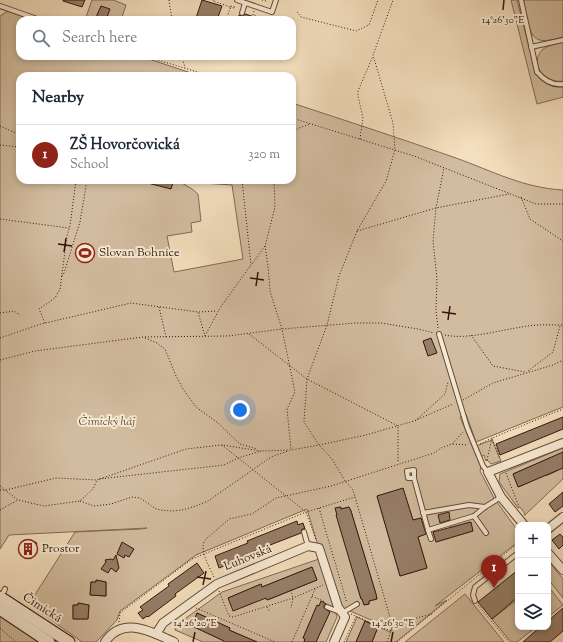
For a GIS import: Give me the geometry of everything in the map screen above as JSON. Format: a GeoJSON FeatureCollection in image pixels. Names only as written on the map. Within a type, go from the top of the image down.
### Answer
{"type":"FeatureCollection","features":[{"type":"Feature","properties":{"kind":"main road","name":"Čimická"},"geometry":{"type":"LineString","coordinates":[[2,595],[69,642]]}},
{"type":"Feature","properties":{"kind":"main road","name":"Čimická"},"geometry":{"type":"LineString","coordinates":[[0,609],[49,642]]}},
{"type":"Feature","properties":{"kind":"street"},"geometry":{"type":"LineString","coordinates":[[522,522],[501,497],[488,468],[503,466],[563,443]]}},
{"type":"Feature","properties":{"kind":"street"},"geometry":{"type":"LineString","coordinates":[[551,527],[563,517]]}},
{"type":"Feature","properties":{"kind":"street"},"geometry":{"type":"LineString","coordinates":[[308,546],[318,548],[338,607],[344,612],[345,617],[334,642]]}},
{"type":"Feature","properties":{"kind":"street","name":"Luhovská"},"geometry":{"type":"LineString","coordinates":[[156,634],[163,623],[216,584],[308,546]]}},
{"type":"Feature","properties":{"kind":"street"},"geometry":{"type":"LineString","coordinates":[[551,556],[563,570]]}},
{"type":"Feature","properties":{"kind":"street"},"geometry":{"type":"LineString","coordinates":[[105,642],[117,630],[129,627],[137,627],[174,642]]}},
{"type":"Feature","properties":{"kind":"lane"},"geometry":{"type":"LineString","coordinates":[[237,0],[272,12],[276,0]]}},
{"type":"Feature","properties":{"kind":"lane"},"geometry":{"type":"LineString","coordinates":[[521,0],[537,72],[542,78],[552,84],[563,84]]}},
{"type":"Feature","properties":{"kind":"lane"},"geometry":{"type":"LineString","coordinates":[[242,13],[245,3]]}},
{"type":"Feature","properties":{"kind":"lane"},"geometry":{"type":"LineString","coordinates":[[0,6],[29,16]]}},
{"type":"Feature","properties":{"kind":"lane"},"geometry":{"type":"LineString","coordinates":[[531,47],[563,40]]}},
{"type":"Feature","properties":{"kind":"lane"},"geometry":{"type":"LineString","coordinates":[[439,334],[467,427],[483,466],[488,468]]}},
{"type":"Feature","properties":{"kind":"lane"},"geometry":{"type":"LineString","coordinates":[[414,478],[431,539]]}},
{"type":"Feature","properties":{"kind":"lane"},"geometry":{"type":"LineString","coordinates":[[428,530],[474,516],[501,497]]}},
{"type":"Feature","properties":{"kind":"lane"},"geometry":{"type":"LineString","coordinates":[[423,513],[469,505],[485,507]]}},
{"type":"Feature","properties":{"kind":"lane"},"geometry":{"type":"LineString","coordinates":[[474,516],[486,533]]}},
{"type":"Feature","properties":{"kind":"lane"},"geometry":{"type":"LineString","coordinates":[[304,532],[308,546]]}},
{"type":"Feature","properties":{"kind":"lane"},"geometry":{"type":"LineString","coordinates":[[475,601],[473,595],[476,587],[515,555]]}},
{"type":"Feature","properties":{"kind":"lane"},"geometry":{"type":"LineString","coordinates":[[327,607],[344,612],[357,604]]}},
{"type":"Feature","properties":{"kind":"path"},"geometry":{"type":"LineString","coordinates":[[169,0],[171,16]]}},
{"type":"Feature","properties":{"kind":"path"},"geometry":{"type":"LineString","coordinates":[[214,0],[213,1],[230,8],[227,16]]}},
{"type":"Feature","properties":{"kind":"path"},"geometry":{"type":"LineString","coordinates":[[262,0],[267,0]]}},
{"type":"Feature","properties":{"kind":"path"},"geometry":{"type":"LineString","coordinates":[[297,12],[301,17],[356,31],[369,25],[378,0]]}},
{"type":"Feature","properties":{"kind":"path"},"geometry":{"type":"LineString","coordinates":[[360,140],[363,118],[358,91],[393,0]]}},
{"type":"Feature","properties":{"kind":"path"},"geometry":{"type":"LineString","coordinates":[[373,55],[393,123],[395,150],[386,181],[357,231],[338,276],[327,325],[307,378],[304,422],[332,459],[345,481],[353,490],[356,497],[392,624],[387,642]]}},
{"type":"Feature","properties":{"kind":"path"},"geometry":{"type":"LineString","coordinates":[[157,60],[196,72]]}},
{"type":"Feature","properties":{"kind":"path"},"geometry":{"type":"LineString","coordinates":[[183,60],[185,69]]}},
{"type":"Feature","properties":{"kind":"path"},"geometry":{"type":"LineString","coordinates":[[296,119],[395,150],[536,204],[563,204]]}},
{"type":"Feature","properties":{"kind":"path"},"geometry":{"type":"LineString","coordinates":[[296,130],[311,124]]}},
{"type":"Feature","properties":{"kind":"path"},"geometry":{"type":"LineString","coordinates":[[0,126],[16,133]]}},
{"type":"Feature","properties":{"kind":"path"},"geometry":{"type":"LineString","coordinates":[[0,145],[16,147]]}},
{"type":"Feature","properties":{"kind":"path"},"geometry":{"type":"LineString","coordinates":[[439,334],[436,312],[437,279],[433,241],[436,208],[444,168]]}},
{"type":"Feature","properties":{"kind":"path"},"geometry":{"type":"LineString","coordinates":[[45,323],[40,309],[55,298],[60,289],[76,184]]}},
{"type":"Feature","properties":{"kind":"path"},"geometry":{"type":"LineString","coordinates":[[62,276],[80,222],[86,184]]}},
{"type":"Feature","properties":{"kind":"path"},"geometry":{"type":"LineString","coordinates":[[242,184],[251,265]]}},
{"type":"Feature","properties":{"kind":"path"},"geometry":{"type":"LineString","coordinates":[[205,337],[218,311],[265,246],[275,207],[274,184]]}},
{"type":"Feature","properties":{"kind":"path"},"geometry":{"type":"LineString","coordinates":[[357,231],[436,208],[510,194]]}},
{"type":"Feature","properties":{"kind":"path"},"geometry":{"type":"LineString","coordinates":[[521,197],[530,219],[563,240]]}},
{"type":"Feature","properties":{"kind":"path"},"geometry":{"type":"LineString","coordinates":[[0,219],[70,228]]}},
{"type":"Feature","properties":{"kind":"path"},"geometry":{"type":"LineString","coordinates":[[265,246],[270,291],[282,329],[295,392],[287,409],[291,450]]}},
{"type":"Feature","properties":{"kind":"path"},"geometry":{"type":"LineString","coordinates":[[0,338],[45,323],[131,303],[198,312],[218,311]]}},
{"type":"Feature","properties":{"kind":"path"},"geometry":{"type":"LineString","coordinates":[[159,306],[166,337]]}},
{"type":"Feature","properties":{"kind":"path"},"geometry":{"type":"LineString","coordinates":[[0,313],[14,311],[20,315]]}},
{"type":"Feature","properties":{"kind":"path"},"geometry":{"type":"LineString","coordinates":[[198,312],[205,337]]}},
{"type":"Feature","properties":{"kind":"path"},"geometry":{"type":"LineString","coordinates":[[0,360],[35,351],[143,337],[205,337],[355,323],[381,323],[450,336],[471,335],[539,324],[563,325]]}},
{"type":"Feature","properties":{"kind":"path"},"geometry":{"type":"LineString","coordinates":[[471,335],[494,366],[526,372],[553,352],[560,325]]}},
{"type":"Feature","properties":{"kind":"path"},"geometry":{"type":"LineString","coordinates":[[248,334],[307,378],[398,426]]}},
{"type":"Feature","properties":{"kind":"path"},"geometry":{"type":"LineString","coordinates":[[143,337],[157,342],[165,349],[176,376],[196,408],[218,423],[240,444],[261,451]]}},
{"type":"Feature","properties":{"kind":"path"},"geometry":{"type":"LineString","coordinates":[[80,501],[93,489],[97,480],[186,449],[222,445],[261,451],[291,450],[366,435],[414,421],[460,402],[493,383],[553,365],[563,360]]}},
{"type":"Feature","properties":{"kind":"path"},"geometry":{"type":"LineString","coordinates":[[414,421],[445,394],[450,371]]}},
{"type":"Feature","properties":{"kind":"path"},"geometry":{"type":"LineString","coordinates":[[229,616],[204,553],[203,544],[205,540],[228,519],[252,514],[276,498],[331,486],[434,453],[441,448],[452,444],[475,446],[563,409]]}},
{"type":"Feature","properties":{"kind":"path"},"geometry":{"type":"LineString","coordinates":[[398,426],[398,464]]}},
{"type":"Feature","properties":{"kind":"path"},"geometry":{"type":"LineString","coordinates":[[452,444],[467,427]]}},
{"type":"Feature","properties":{"kind":"path"},"geometry":{"type":"LineString","coordinates":[[492,438],[520,510],[515,506]]}},
{"type":"Feature","properties":{"kind":"path"},"geometry":{"type":"LineString","coordinates":[[488,468],[487,461],[492,438]]}},
{"type":"Feature","properties":{"kind":"path"},"geometry":{"type":"LineString","coordinates":[[222,445],[288,496],[306,512],[318,548]]}},
{"type":"Feature","properties":{"kind":"path"},"geometry":{"type":"LineString","coordinates":[[0,486],[18,500],[44,506],[80,501],[94,506],[111,504],[132,497],[140,498],[156,509],[171,511],[182,510],[208,501],[271,457],[291,450]]}},
{"type":"Feature","properties":{"kind":"path"},"geometry":{"type":"LineString","coordinates":[[0,490],[6,490],[56,478],[97,480],[224,464],[261,451]]}},
{"type":"Feature","properties":{"kind":"path"},"geometry":{"type":"LineString","coordinates":[[117,630],[120,613],[192,559],[306,512],[356,497]]}},
{"type":"Feature","properties":{"kind":"path"},"geometry":{"type":"LineString","coordinates":[[0,510],[18,500]]}},
{"type":"Feature","properties":{"kind":"path"},"geometry":{"type":"LineString","coordinates":[[319,508],[348,602],[344,612],[391,631]]}},
{"type":"Feature","properties":{"kind":"path"},"geometry":{"type":"LineString","coordinates":[[397,642],[515,545]]}},
{"type":"Feature","properties":{"kind":"path"},"geometry":{"type":"LineString","coordinates":[[229,616],[233,617],[242,615],[294,598],[316,588],[292,642]]}},
{"type":"Feature","properties":{"kind":"path"},"geometry":{"type":"LineString","coordinates":[[291,590],[294,598],[291,608]]}},
{"type":"Feature","properties":{"kind":"path"},"geometry":{"type":"LineString","coordinates":[[312,596],[321,600]]}},
{"type":"Feature","properties":{"kind":"path"},"geometry":{"type":"LineString","coordinates":[[475,601],[509,642]]}},
{"type":"Feature","properties":{"kind":"path"},"geometry":{"type":"LineString","coordinates":[[188,604],[275,642]]}},
{"type":"Feature","properties":{"kind":"path"},"geometry":{"type":"LineString","coordinates":[[266,607],[270,612]]}},
{"type":"Feature","properties":{"kind":"path"},"geometry":{"type":"LineString","coordinates":[[392,624],[433,613]]}},
{"type":"Feature","properties":{"kind":"path"},"geometry":{"type":"LineString","coordinates":[[226,620],[229,616]]}},
{"type":"Feature","properties":{"kind":"path"},"geometry":{"type":"LineString","coordinates":[[344,642],[356,616]]}},
{"type":"Feature","properties":{"kind":"path"},"geometry":{"type":"LineString","coordinates":[[0,628],[16,642]]}},
{"type":"Feature","properties":{"kind":"green space"},"geometry":{"type":"Polygon","coordinates":[[[92,0],[113,0],[126,5],[122,16],[107,16],[109,9],[101,6],[97,16],[86,16],[92,0]]]}},
{"type":"Feature","properties":{"kind":"green space"},"geometry":{"type":"Polygon","coordinates":[[[511,0],[517,0],[536,74],[541,80],[548,84],[555,87],[563,87],[563,97],[537,104],[511,0]]]}},
{"type":"Feature","properties":{"kind":"green space"},"geometry":{"type":"Polygon","coordinates":[[[524,0],[563,0],[563,37],[538,40],[529,27],[524,9],[524,0]]]}},
{"type":"Feature","properties":{"kind":"green space","name":"Čimický háj"},"geometry":{"type":"Polygon","coordinates":[[[8,11],[22,16],[16,16],[16,60],[152,60],[188,72],[16,72],[16,184],[184,184],[198,194],[201,221],[191,223],[192,232],[167,236],[174,272],[243,259],[232,185],[217,184],[296,184],[296,104],[436,151],[508,178],[535,186],[563,190],[563,407],[476,442],[466,414],[460,417],[481,467],[480,471],[494,498],[515,527],[515,544],[435,606],[447,600],[396,642],[372,642],[378,627],[365,621],[356,642],[346,642],[357,617],[390,632],[392,627],[386,624],[385,626],[336,605],[307,509],[196,555],[120,611],[117,620],[96,642],[82,642],[29,604],[75,532],[147,528],[9,535],[0,549],[0,16],[8,11]],[[403,489],[377,496],[400,576],[427,568],[418,537],[426,534],[421,518],[413,520],[403,489]],[[340,507],[336,508],[361,599],[364,605],[369,604],[369,601],[377,599],[376,594],[351,511],[349,507],[341,509],[340,507]],[[470,522],[451,528],[450,525],[433,530],[436,542],[473,531],[470,522]],[[96,580],[96,582],[91,582],[90,595],[106,596],[106,582],[96,580]],[[78,603],[78,605],[73,605],[73,619],[88,619],[89,605],[78,603]]]}},
{"type":"Feature","properties":{"kind":"green space"},"geometry":{"type":"Polygon","coordinates":[[[563,42],[563,81],[551,80],[541,72],[538,67],[538,56],[544,48],[563,42]]]}},
{"type":"Feature","properties":{"kind":"green space"},"geometry":{"type":"Polygon","coordinates":[[[492,440],[501,461],[491,464],[487,460],[486,461],[484,455],[481,457],[476,446],[492,440]]]}},
{"type":"Feature","properties":{"kind":"green space"},"geometry":{"type":"Polygon","coordinates":[[[563,448],[563,455],[562,453],[513,474],[519,487],[563,468],[563,479],[524,515],[525,514],[520,507],[518,508],[499,482],[500,474],[563,448]]]}},
{"type":"Feature","properties":{"kind":"green space"},"geometry":{"type":"Polygon","coordinates":[[[319,559],[337,617],[326,642],[316,642],[330,611],[326,609],[327,604],[321,602],[319,606],[317,606],[303,638],[305,639],[304,642],[257,642],[229,630],[230,628],[197,613],[192,626],[224,642],[203,642],[175,630],[175,626],[222,592],[319,559]],[[312,567],[262,587],[261,584],[228,598],[266,598],[268,600],[317,580],[312,567]]]}},
{"type":"Feature","properties":{"kind":"green space"},"geometry":{"type":"Polygon","coordinates":[[[551,564],[563,579],[563,598],[551,583],[551,564]]]}},
{"type":"Feature","properties":{"kind":"green space"},"geometry":{"type":"Polygon","coordinates":[[[551,590],[563,605],[551,615],[551,590]]]}},
{"type":"Feature","properties":{"kind":"green space"},"geometry":{"type":"Polygon","coordinates":[[[465,594],[504,642],[405,642],[465,594]]]}},
{"type":"Feature","properties":{"kind":"green space"},"geometry":{"type":"Polygon","coordinates":[[[515,601],[515,630],[532,630],[517,642],[511,642],[492,619],[515,601]]]}},
{"type":"Feature","properties":{"kind":"green space"},"geometry":{"type":"Polygon","coordinates":[[[0,617],[38,642],[0,642],[0,617]]]}},
{"type":"Feature","properties":{"kind":"building"},"geometry":{"type":"Polygon","coordinates":[[[63,0],[85,0],[82,7],[63,0]]]}},
{"type":"Feature","properties":{"kind":"building"},"geometry":{"type":"Polygon","coordinates":[[[202,0],[222,6],[218,16],[197,16],[202,0]]]}},
{"type":"Feature","properties":{"kind":"building"},"geometry":{"type":"Polygon","coordinates":[[[101,6],[110,9],[107,16],[97,16],[101,6]]]}},
{"type":"Feature","properties":{"kind":"building"},"geometry":{"type":"Polygon","coordinates":[[[152,184],[172,184],[171,189],[152,184]]]}},
{"type":"Feature","properties":{"kind":"building"},"geometry":{"type":"Polygon","coordinates":[[[431,338],[437,353],[428,356],[423,341],[431,338]]]}},
{"type":"Feature","properties":{"kind":"building"},"geometry":{"type":"Polygon","coordinates":[[[563,417],[563,429],[500,455],[496,444],[563,417]]]}},
{"type":"Feature","properties":{"kind":"building"},"geometry":{"type":"Polygon","coordinates":[[[563,452],[563,468],[518,487],[513,474],[563,452]]]}},
{"type":"Feature","properties":{"kind":"building"},"geometry":{"type":"Polygon","coordinates":[[[403,488],[413,520],[421,518],[426,534],[418,537],[427,568],[400,576],[377,496],[403,488]]]}},
{"type":"Feature","properties":{"kind":"building"},"geometry":{"type":"Polygon","coordinates":[[[563,492],[563,506],[555,512],[549,504],[563,492]]]}},
{"type":"Feature","properties":{"kind":"building"},"geometry":{"type":"Polygon","coordinates":[[[341,507],[341,509],[349,507],[351,511],[376,594],[377,599],[369,601],[369,604],[364,605],[361,599],[336,515],[335,508],[341,507]]]}},
{"type":"Feature","properties":{"kind":"building"},"geometry":{"type":"Polygon","coordinates":[[[449,512],[450,520],[440,523],[438,515],[449,512]]]}},
{"type":"Feature","properties":{"kind":"building"},"geometry":{"type":"Polygon","coordinates":[[[297,521],[298,525],[303,523],[305,529],[302,529],[301,533],[252,552],[253,554],[219,568],[215,556],[248,543],[247,541],[297,521]]]}},
{"type":"Feature","properties":{"kind":"building"},"geometry":{"type":"Polygon","coordinates":[[[471,522],[473,531],[436,542],[433,532],[471,522]]]}},
{"type":"Feature","properties":{"kind":"building"},"geometry":{"type":"Polygon","coordinates":[[[560,534],[563,537],[563,545],[559,549],[552,540],[560,534]]]}},
{"type":"Feature","properties":{"kind":"building","name":"Prostor"},"geometry":{"type":"Polygon","coordinates":[[[27,539],[30,542],[31,540],[37,543],[34,548],[37,550],[31,558],[29,556],[23,557],[20,550],[27,539]]]}},
{"type":"Feature","properties":{"kind":"building"},"geometry":{"type":"Polygon","coordinates":[[[122,542],[134,549],[129,557],[125,555],[124,558],[117,554],[122,542]]]}},
{"type":"Feature","properties":{"kind":"building"},"geometry":{"type":"Polygon","coordinates":[[[116,555],[119,568],[116,572],[111,568],[108,573],[101,569],[106,562],[105,560],[113,560],[116,555]]]}},
{"type":"Feature","properties":{"kind":"building"},"geometry":{"type":"Polygon","coordinates":[[[197,563],[204,573],[175,594],[176,596],[148,617],[147,616],[143,619],[138,613],[143,610],[140,607],[197,563]]]}},
{"type":"Feature","properties":{"kind":"building"},"geometry":{"type":"Polygon","coordinates":[[[312,567],[317,580],[267,600],[266,598],[233,611],[228,598],[261,584],[262,587],[312,567]]]}},
{"type":"Feature","properties":{"kind":"building"},"geometry":{"type":"Polygon","coordinates":[[[515,572],[515,600],[492,619],[478,602],[515,572]]]}},
{"type":"Feature","properties":{"kind":"building"},"geometry":{"type":"Polygon","coordinates":[[[96,580],[106,582],[106,596],[90,595],[91,582],[96,582],[96,580]]]}},
{"type":"Feature","properties":{"kind":"building"},"geometry":{"type":"Polygon","coordinates":[[[321,601],[326,604],[324,605],[324,608],[330,612],[316,642],[304,642],[305,639],[303,638],[317,605],[319,606],[321,601]]]}},
{"type":"Feature","properties":{"kind":"building"},"geometry":{"type":"Polygon","coordinates":[[[78,603],[89,605],[88,619],[73,619],[73,605],[78,605],[78,603]]]}},
{"type":"Feature","properties":{"kind":"building"},"geometry":{"type":"Polygon","coordinates":[[[563,608],[563,631],[550,642],[523,642],[537,630],[551,630],[551,618],[563,608]]]}},
{"type":"Feature","properties":{"kind":"building"},"geometry":{"type":"Polygon","coordinates":[[[197,613],[230,628],[229,630],[257,642],[224,642],[192,626],[197,613]]]}},
{"type":"Feature","properties":{"kind":"building"},"geometry":{"type":"Polygon","coordinates":[[[365,621],[378,627],[372,642],[356,642],[365,621]]]}},
{"type":"Feature","properties":{"kind":"place","name":"Slovan Bohnice"},"geometry":{"type":"Point","coordinates":[85,253]}},
{"type":"Feature","properties":{"kind":"place","name":"Prostor"},"geometry":{"type":"Point","coordinates":[28,549]}},
{"type":"Feature","properties":{"kind":"place","name":"ZŠ Hovorčovická"},"geometry":{"type":"Point","coordinates":[494,588]}}]}
